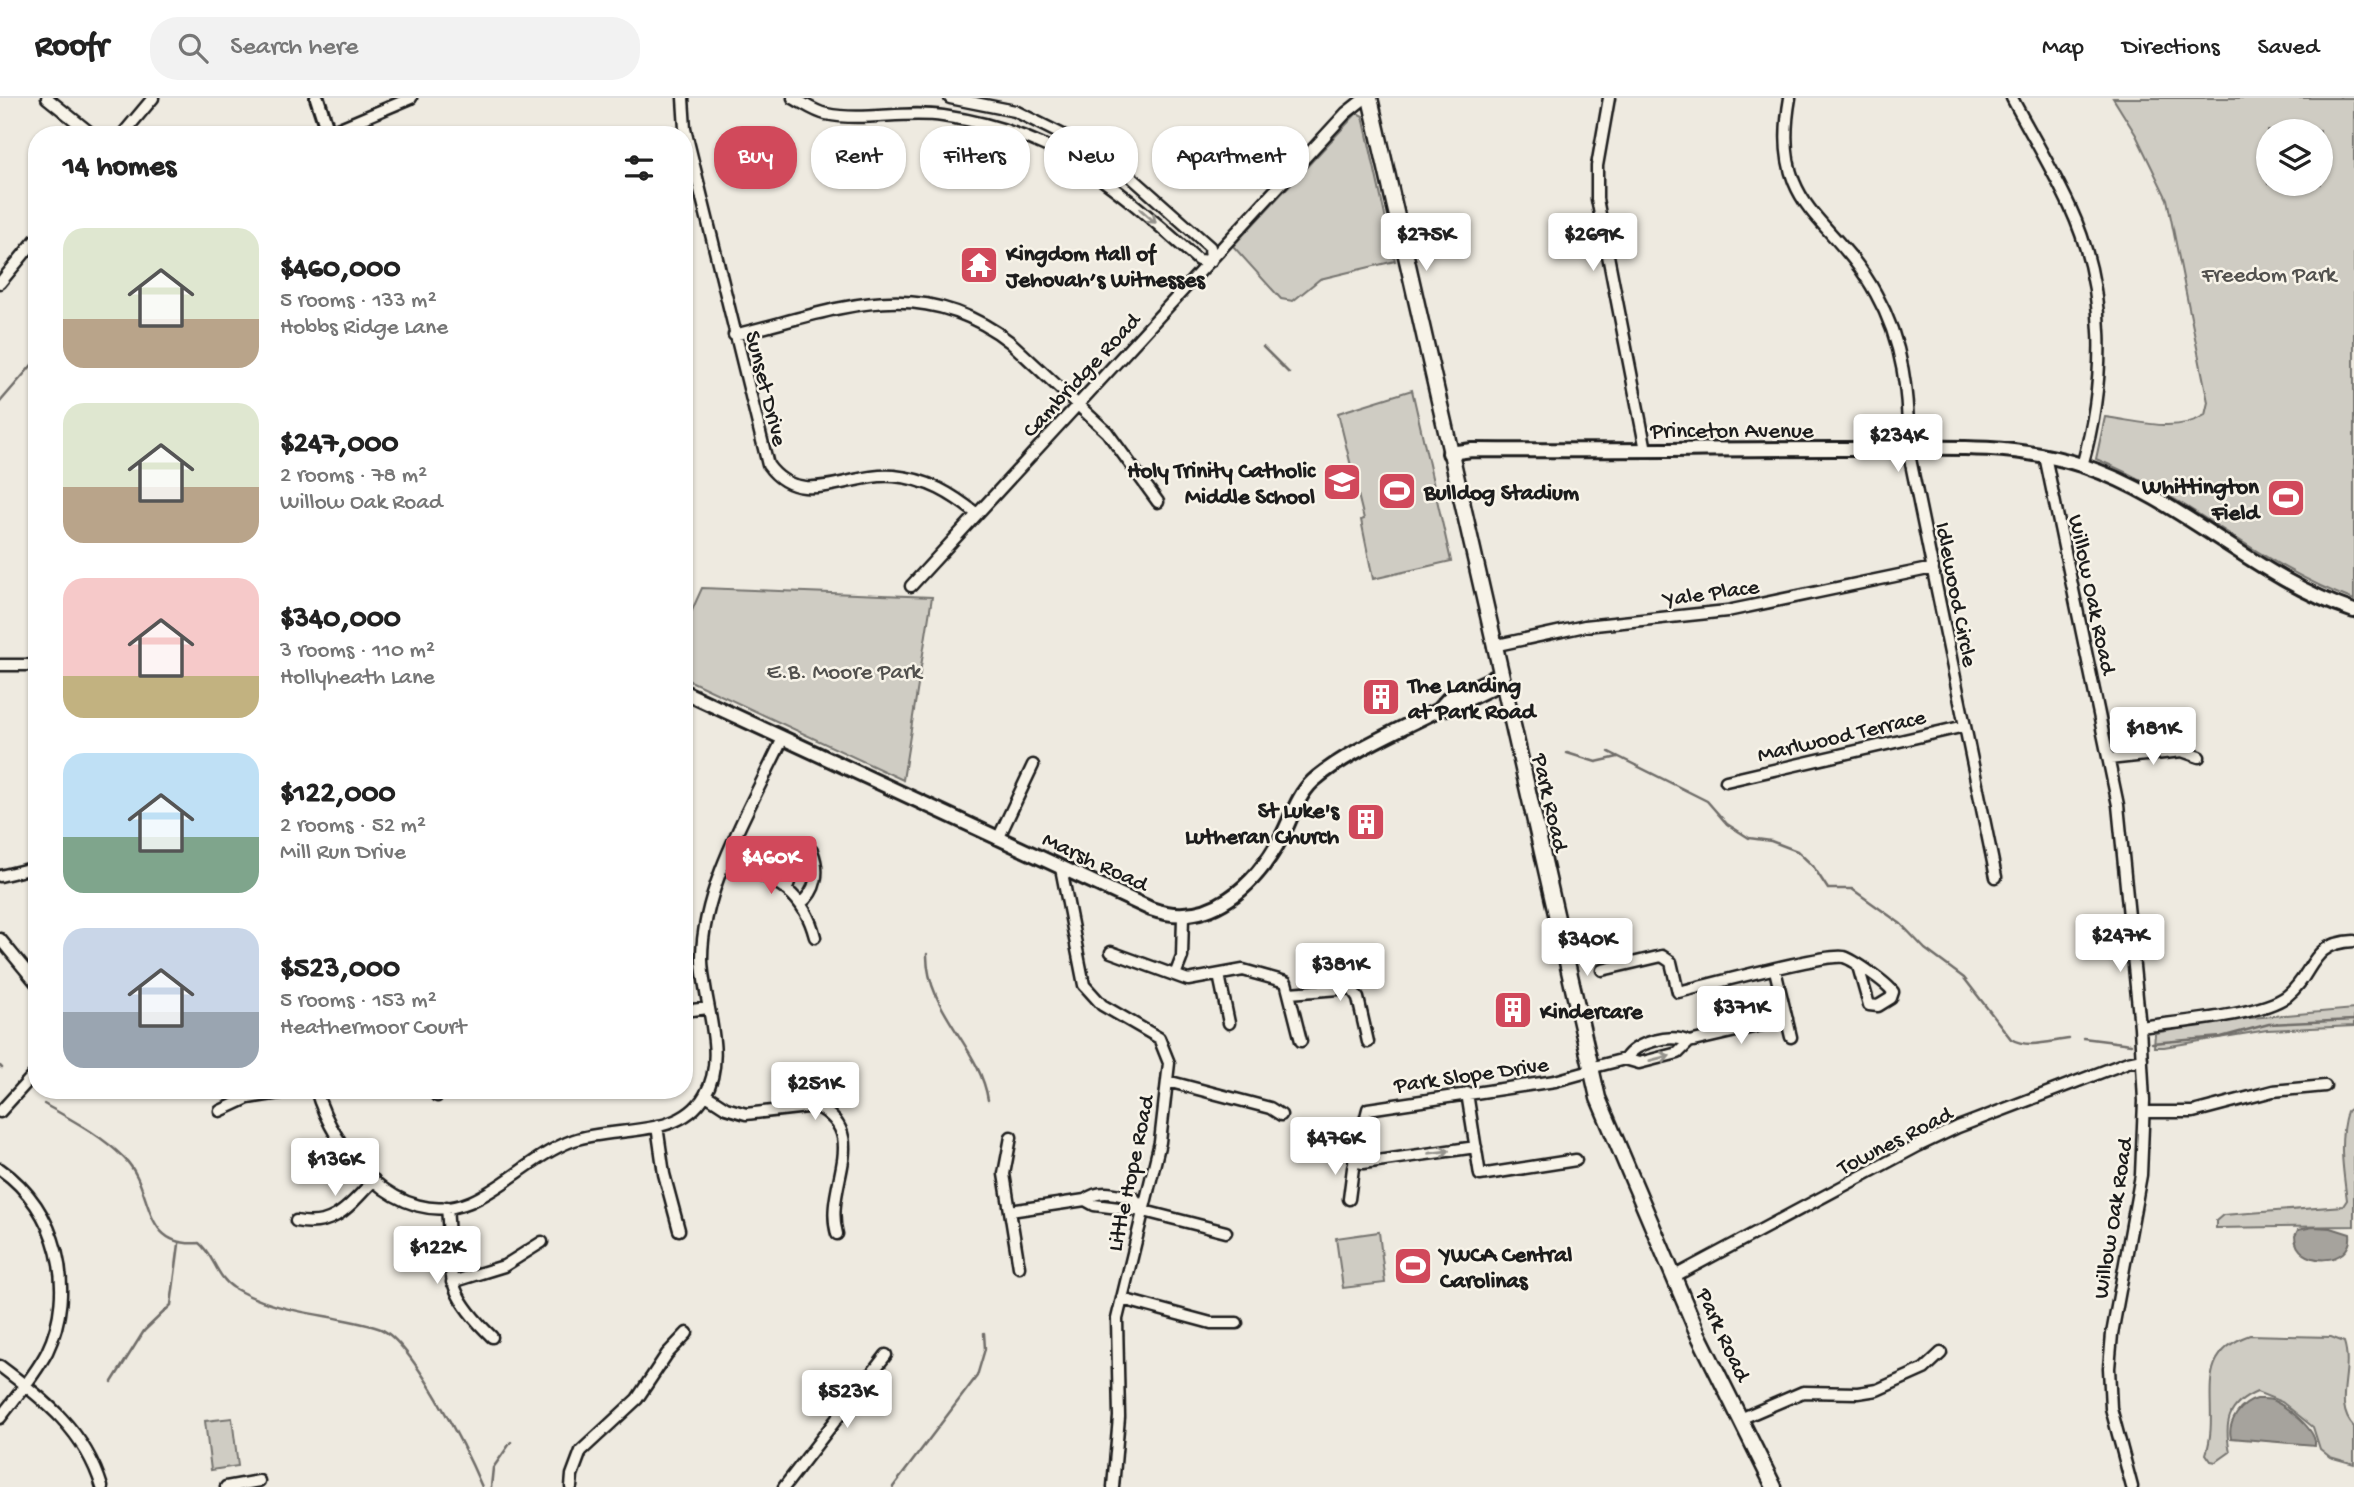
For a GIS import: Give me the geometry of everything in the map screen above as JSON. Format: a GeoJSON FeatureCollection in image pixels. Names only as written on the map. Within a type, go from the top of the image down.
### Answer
{"type":"FeatureCollection","features":[{"type":"Feature","properties":{"kind":"main road","name":"Park Road"},"geometry":{"type":"LineString","coordinates":[[1370,98],[1590,1070],[1610,1132],[1673,1277],[1774,1487]]}},
{"type":"Feature","properties":{"kind":"street"},"geometry":{"type":"LineString","coordinates":[[47,98],[82,126]]}},
{"type":"Feature","properties":{"kind":"street"},"geometry":{"type":"LineString","coordinates":[[130,126],[153,98]]}},
{"type":"Feature","properties":{"kind":"street"},"geometry":{"type":"LineString","coordinates":[[317,98],[326,126]]}},
{"type":"Feature","properties":{"kind":"street"},"geometry":{"type":"LineString","coordinates":[[346,126],[411,98]]}},
{"type":"Feature","properties":{"kind":"street","name":"Sunset Drive"},"geometry":{"type":"LineString","coordinates":[[683,98],[685,126]]}},
{"type":"Feature","properties":{"kind":"street"},"geometry":{"type":"LineString","coordinates":[[793,98],[824,114],[942,115],[990,126]]}},
{"type":"Feature","properties":{"kind":"street"},"geometry":{"type":"LineString","coordinates":[[950,98],[1015,111],[1111,159],[1210,247],[1211,261],[1198,260],[1119,191],[1065,153],[1030,139]]}},
{"type":"Feature","properties":{"kind":"street","name":"Cambridge Road"},"geometry":{"type":"LineString","coordinates":[[911,586],[1346,113],[1364,98]]}},
{"type":"Feature","properties":{"kind":"street"},"geometry":{"type":"LineString","coordinates":[[1609,98],[1597,166],[1597,199],[1646,450]]}},
{"type":"Feature","properties":{"kind":"street","name":"Idlewood Circle"},"geometry":{"type":"LineString","coordinates":[[1790,98],[1785,132],[1787,153],[1800,198],[1817,222],[1862,272],[1890,323],[1904,373],[1908,449],[1996,877]]}},
{"type":"Feature","properties":{"kind":"street"},"geometry":{"type":"LineString","coordinates":[[2012,98],[2070,208],[2081,235],[2095,291],[2099,329],[2099,376],[2095,409],[2082,466]]}},
{"type":"Feature","properties":{"kind":"street"},"geometry":{"type":"LineString","coordinates":[[1009,126],[1015,111]]}},
{"type":"Feature","properties":{"kind":"street","name":"Sunset Drive"},"geometry":{"type":"LineString","coordinates":[[693,163],[768,465],[780,478],[809,489],[866,478],[913,479],[946,491],[977,514]]}},
{"type":"Feature","properties":{"kind":"street"},"geometry":{"type":"LineString","coordinates":[[0,283],[28,249]]}},
{"type":"Feature","properties":{"kind":"street"},"geometry":{"type":"LineString","coordinates":[[734,335],[883,301],[925,302],[956,310],[993,329],[1077,404],[1121,449],[1158,502]]}},
{"type":"Feature","properties":{"kind":"street","name":"Princeton Avenue"},"geometry":{"type":"LineString","coordinates":[[1449,453],[1472,450],[1908,449],[2003,451],[2045,456],[2082,466],[2152,496],[2267,571],[2354,611]]}},
{"type":"Feature","properties":{"kind":"street","name":"Willow Oak Road"},"geometry":{"type":"LineString","coordinates":[[2045,456],[2109,759],[2124,849],[2140,1027],[2144,1112],[2141,1175],[2112,1334],[2109,1368],[2112,1410],[2132,1487]]}},
{"type":"Feature","properties":{"kind":"street","name":"Yale Place"},"geometry":{"type":"LineString","coordinates":[[1493,646],[1585,626],[1727,611],[1933,568]]}},
{"type":"Feature","properties":{"kind":"street"},"geometry":{"type":"LineString","coordinates":[[0,665],[28,665]]}},
{"type":"Feature","properties":{"kind":"street","name":"Marsh Road"},"geometry":{"type":"LineString","coordinates":[[693,696],[1151,909],[1183,916],[1214,908],[1244,887],[1275,849],[1296,804],[1314,780],[1438,710],[1458,704],[1501,679]]}},
{"type":"Feature","properties":{"kind":"street","name":"Marlwood Terrace"},"geometry":{"type":"LineString","coordinates":[[1726,780],[1965,726]]}},
{"type":"Feature","properties":{"kind":"street"},"geometry":{"type":"LineString","coordinates":[[319,1099],[340,1142],[373,1180],[402,1200],[447,1208],[482,1196],[543,1155],[571,1141],[657,1126],[679,1119],[696,1107],[706,1095],[715,1068],[702,964],[703,930],[713,891],[783,738]]}},
{"type":"Feature","properties":{"kind":"street"},"geometry":{"type":"LineString","coordinates":[[2109,759],[2182,751],[2199,757]]}},
{"type":"Feature","properties":{"kind":"street"},"geometry":{"type":"LineString","coordinates":[[998,839],[1033,765]]}},
{"type":"Feature","properties":{"kind":"street"},"geometry":{"type":"LineString","coordinates":[[787,888],[799,852],[805,848],[812,851],[816,862],[816,881],[810,896],[800,904]]}},
{"type":"Feature","properties":{"kind":"street"},"geometry":{"type":"LineString","coordinates":[[727,860],[787,888],[800,904],[815,937]]}},
{"type":"Feature","properties":{"kind":"street","name":"Little Hope Road"},"geometry":{"type":"LineString","coordinates":[[1061,868],[1084,985],[1102,1005],[1159,1038],[1167,1052],[1167,1081],[1160,1142],[1122,1299],[1116,1339],[1119,1417],[1113,1487]]}},
{"type":"Feature","properties":{"kind":"street"},"geometry":{"type":"LineString","coordinates":[[0,876],[28,869]]}},
{"type":"Feature","properties":{"kind":"street"},"geometry":{"type":"LineString","coordinates":[[1175,975],[1182,957],[1183,916]]}},
{"type":"Feature","properties":{"kind":"street"},"geometry":{"type":"LineString","coordinates":[[0,939],[28,974]]}},
{"type":"Feature","properties":{"kind":"street"},"geometry":{"type":"LineString","coordinates":[[2140,1027],[2269,1006],[2294,989],[2318,953],[2339,942],[2354,941]]}},
{"type":"Feature","properties":{"kind":"street"},"geometry":{"type":"LineString","coordinates":[[1111,952],[1188,979],[1248,971],[1286,982],[1301,1041]]}},
{"type":"Feature","properties":{"kind":"street"},"geometry":{"type":"LineString","coordinates":[[1602,970],[1662,956],[1671,962],[1678,992],[1832,957],[1844,957],[1858,966]]}},
{"type":"Feature","properties":{"kind":"street"},"geometry":{"type":"LineString","coordinates":[[1775,970],[1791,1037]]}},
{"type":"Feature","properties":{"kind":"street"},"geometry":{"type":"LineString","coordinates":[[1219,975],[1229,1023]]}},
{"type":"Feature","properties":{"kind":"street"},"geometry":{"type":"LineString","coordinates":[[1290,993],[1351,988],[1358,998],[1368,1042]]}},
{"type":"Feature","properties":{"kind":"street"},"geometry":{"type":"LineString","coordinates":[[693,1010],[708,1008]]}},
{"type":"Feature","properties":{"kind":"street"},"geometry":{"type":"LineString","coordinates":[[1689,1042],[1678,1053],[1639,1063],[1625,1059],[1636,1047],[1675,1038],[1689,1042],[1787,1019]]}},
{"type":"Feature","properties":{"kind":"street","name":"Park Slope Drive"},"geometry":{"type":"LineString","coordinates":[[1349,1199],[1354,1161],[1368,1109],[1555,1081],[1625,1059]]}},
{"type":"Feature","properties":{"kind":"street","name":"Townes Road"},"geometry":{"type":"LineString","coordinates":[[1673,1277],[1951,1130],[2142,1059]]}},
{"type":"Feature","properties":{"kind":"street"},"geometry":{"type":"LineString","coordinates":[[0,1112],[28,1081]]}},
{"type":"Feature","properties":{"kind":"street"},"geometry":{"type":"LineString","coordinates":[[1167,1081],[1270,1108],[1281,1115]]}},
{"type":"Feature","properties":{"kind":"street"},"geometry":{"type":"LineString","coordinates":[[2144,1112],[2196,1112],[2273,1091],[2325,1086]]}},
{"type":"Feature","properties":{"kind":"street"},"geometry":{"type":"LineString","coordinates":[[1467,1093],[1480,1175],[1576,1160]]}},
{"type":"Feature","properties":{"kind":"street"},"geometry":{"type":"LineString","coordinates":[[706,1095],[726,1108],[746,1114],[816,1106],[836,1120],[845,1136],[845,1153],[833,1206],[837,1234]]}},
{"type":"Feature","properties":{"kind":"street"},"geometry":{"type":"LineString","coordinates":[[220,1111],[246,1099]]}},
{"type":"Feature","properties":{"kind":"street"},"geometry":{"type":"LineString","coordinates":[[657,1126],[664,1174],[679,1230]]}},
{"type":"Feature","properties":{"kind":"street"},"geometry":{"type":"LineString","coordinates":[[1011,1137],[1004,1174],[1019,1268]]}},
{"type":"Feature","properties":{"kind":"street"},"geometry":{"type":"LineString","coordinates":[[1354,1161],[1363,1163],[1476,1147]]}},
{"type":"Feature","properties":{"kind":"street"},"geometry":{"type":"LineString","coordinates":[[0,1169],[26,1192],[42,1216],[57,1253],[61,1275],[55,1331],[46,1353],[0,1418]]}},
{"type":"Feature","properties":{"kind":"street"},"geometry":{"type":"LineString","coordinates":[[296,1221],[318,1223],[331,1220],[373,1180]]}},
{"type":"Feature","properties":{"kind":"street"},"geometry":{"type":"LineString","coordinates":[[1010,1211],[1085,1200],[1094,1193],[1106,1192],[1134,1198],[1144,1211],[1226,1232]]}},
{"type":"Feature","properties":{"kind":"street"},"geometry":{"type":"LineString","coordinates":[[447,1208],[452,1282],[463,1308],[492,1337]]}},
{"type":"Feature","properties":{"kind":"street"},"geometry":{"type":"LineString","coordinates":[[452,1282],[504,1266],[542,1242]]}},
{"type":"Feature","properties":{"kind":"street"},"geometry":{"type":"LineString","coordinates":[[1122,1299],[1211,1323],[1237,1323]]}},
{"type":"Feature","properties":{"kind":"street"},"geometry":{"type":"LineString","coordinates":[[571,1487],[572,1475],[581,1451],[637,1399],[667,1354],[687,1334]]}},
{"type":"Feature","properties":{"kind":"street"},"geometry":{"type":"LineString","coordinates":[[1740,1419],[1803,1392],[1858,1393],[1877,1390],[1924,1369],[1941,1353]]}},
{"type":"Feature","properties":{"kind":"street"},"geometry":{"type":"LineString","coordinates":[[783,1487],[886,1355]]}},
{"type":"Feature","properties":{"kind":"street"},"geometry":{"type":"LineString","coordinates":[[0,1366],[66,1421],[85,1448],[102,1487]]}},
{"type":"Feature","properties":{"kind":"street"},"geometry":{"type":"LineString","coordinates":[[226,1487],[259,1481]]}},
{"type":"Feature","properties":{"kind":"green space","name":"Freedom Park"},"geometry":{"type":"Polygon","coordinates":[[[2113,98],[2354,98],[2354,600],[2287,569],[2162,492],[2096,459],[2105,417],[2169,425],[2193,421],[2205,415],[2208,402],[2167,199],[2136,135],[2113,98]]]}},
{"type":"Feature","properties":{"kind":"green space"},"geometry":{"type":"Polygon","coordinates":[[[1357,113],[1363,116],[1395,261],[1320,279],[1293,301],[1281,299],[1233,246],[1286,189],[1309,189],[1309,164],[1357,113]]]}},
{"type":"Feature","properties":{"kind":"green space","name":"Bulldog Stadium"},"geometry":{"type":"Polygon","coordinates":[[[1412,390],[1451,561],[1373,579],[1361,520],[1364,519],[1338,413],[1412,390]]]}},
{"type":"Feature","properties":{"kind":"green space","name":"E.B. Moore Park"},"geometry":{"type":"Polygon","coordinates":[[[702,588],[932,597],[903,780],[693,682],[693,608],[702,588]]]}},
{"type":"Feature","properties":{"kind":"green space"},"geometry":{"type":"Polygon","coordinates":[[[2354,1009],[2354,1026],[2267,1030],[2154,1047],[2155,1033],[2228,1020],[2354,1009]]]}},
{"type":"Feature","properties":{"kind":"green space"},"geometry":{"type":"Polygon","coordinates":[[[2354,1106],[2354,1226],[2216,1228],[2216,1221],[2223,1215],[2343,1206],[2347,1200],[2342,1155],[2344,1122],[2347,1111],[2354,1106]]]}},
{"type":"Feature","properties":{"kind":"green space"},"geometry":{"type":"Polygon","coordinates":[[[1379,1232],[1385,1283],[1343,1288],[1336,1238],[1379,1232]]]}},
{"type":"Feature","properties":{"kind":"green space"},"geometry":{"type":"Polygon","coordinates":[[[2250,1335],[2331,1337],[2344,1342],[2347,1365],[2344,1398],[2348,1418],[2354,1427],[2354,1464],[2330,1457],[2320,1449],[2313,1427],[2282,1402],[2257,1392],[2239,1403],[2230,1416],[2227,1432],[2230,1452],[2216,1462],[2211,1461],[2206,1454],[2210,1436],[2213,1369],[2219,1356],[2231,1344],[2250,1335]]]}},
{"type":"Feature","properties":{"kind":"green space"},"geometry":{"type":"Polygon","coordinates":[[[232,1418],[238,1466],[211,1470],[205,1421],[232,1418]]]}},
{"type":"Feature","properties":{"kind":"shaded area"},"geometry":{"type":"Polygon","coordinates":[[[2331,1228],[2350,1234],[2349,1245],[2343,1253],[2334,1258],[2313,1258],[2304,1254],[2295,1236],[2298,1230],[2331,1228]]]}},
{"type":"Feature","properties":{"kind":"shaded area"},"geometry":{"type":"Polygon","coordinates":[[[2257,1399],[2272,1400],[2293,1414],[2311,1433],[2315,1445],[2231,1438],[2231,1426],[2237,1414],[2257,1399]]]}},
{"type":"Feature","properties":{"kind":"waterway"},"geometry":{"type":"LineString","coordinates":[[1263,347],[1289,373]]}},
{"type":"Feature","properties":{"kind":"waterway"},"geometry":{"type":"LineString","coordinates":[[0,402],[28,369]]}},
{"type":"Feature","properties":{"kind":"waterway"},"geometry":{"type":"LineString","coordinates":[[1609,752],[1707,801],[1727,824],[1749,838],[1771,841],[1797,851],[1813,866],[1828,889],[1852,889],[1901,924],[1925,949],[1964,978],[2011,1039],[2024,1044],[2069,1039]]}},
{"type":"Feature","properties":{"kind":"waterway"},"geometry":{"type":"LineString","coordinates":[[1567,753],[1596,762],[1618,757]]}},
{"type":"Feature","properties":{"kind":"waterway"},"geometry":{"type":"LineString","coordinates":[[927,954],[935,993],[975,1063],[988,1100]]}},
{"type":"Feature","properties":{"kind":"waterway"},"geometry":{"type":"LineString","coordinates":[[2152,1043],[2221,1037],[2269,1024],[2354,1020]]}},
{"type":"Feature","properties":{"kind":"waterway"},"geometry":{"type":"LineString","coordinates":[[2083,1038],[2131,1044]]}},
{"type":"Feature","properties":{"kind":"waterway"},"geometry":{"type":"LineString","coordinates":[[44,1104],[96,1135],[124,1158],[134,1170],[157,1226],[166,1236],[180,1242],[199,1243],[223,1278],[234,1288],[269,1304],[360,1323],[378,1328],[391,1336],[422,1374],[482,1487]]}},
{"type":"Feature","properties":{"kind":"waterway"},"geometry":{"type":"LineString","coordinates":[[112,1382],[144,1331],[171,1305],[179,1244]]}},
{"type":"Feature","properties":{"kind":"waterway"},"geometry":{"type":"LineString","coordinates":[[893,1487],[977,1376],[985,1349],[984,1333]]}},
{"type":"Feature","properties":{"kind":"waterway"},"geometry":{"type":"LineString","coordinates":[[491,1487],[493,1468],[511,1442]]}},
{"type":"Feature","properties":{"kind":"place","name":"Kingdom Hall of Jehovah’s Witnesses"},"geometry":{"type":"Point","coordinates":[979,265]}},
{"type":"Feature","properties":{"kind":"place","name":"Holy Trinity Catholic Middle School"},"geometry":{"type":"Point","coordinates":[1342,482]}},
{"type":"Feature","properties":{"kind":"place","name":"Bulldog Stadium"},"geometry":{"type":"Point","coordinates":[1397,491]}},
{"type":"Feature","properties":{"kind":"place","name":"Whittington Field"},"geometry":{"type":"Point","coordinates":[2286,498]}},
{"type":"Feature","properties":{"kind":"place","name":"The Landing at Park Road"},"geometry":{"type":"Point","coordinates":[1381,697]}},
{"type":"Feature","properties":{"kind":"place","name":"St Luke's Lutheran Church"},"geometry":{"type":"Point","coordinates":[1366,822]}},
{"type":"Feature","properties":{"kind":"place","name":"Kindercare"},"geometry":{"type":"Point","coordinates":[1513,1010]}},
{"type":"Feature","properties":{"kind":"place","name":"YWCA Central Carolinas"},"geometry":{"type":"Point","coordinates":[1413,1266]}}]}
